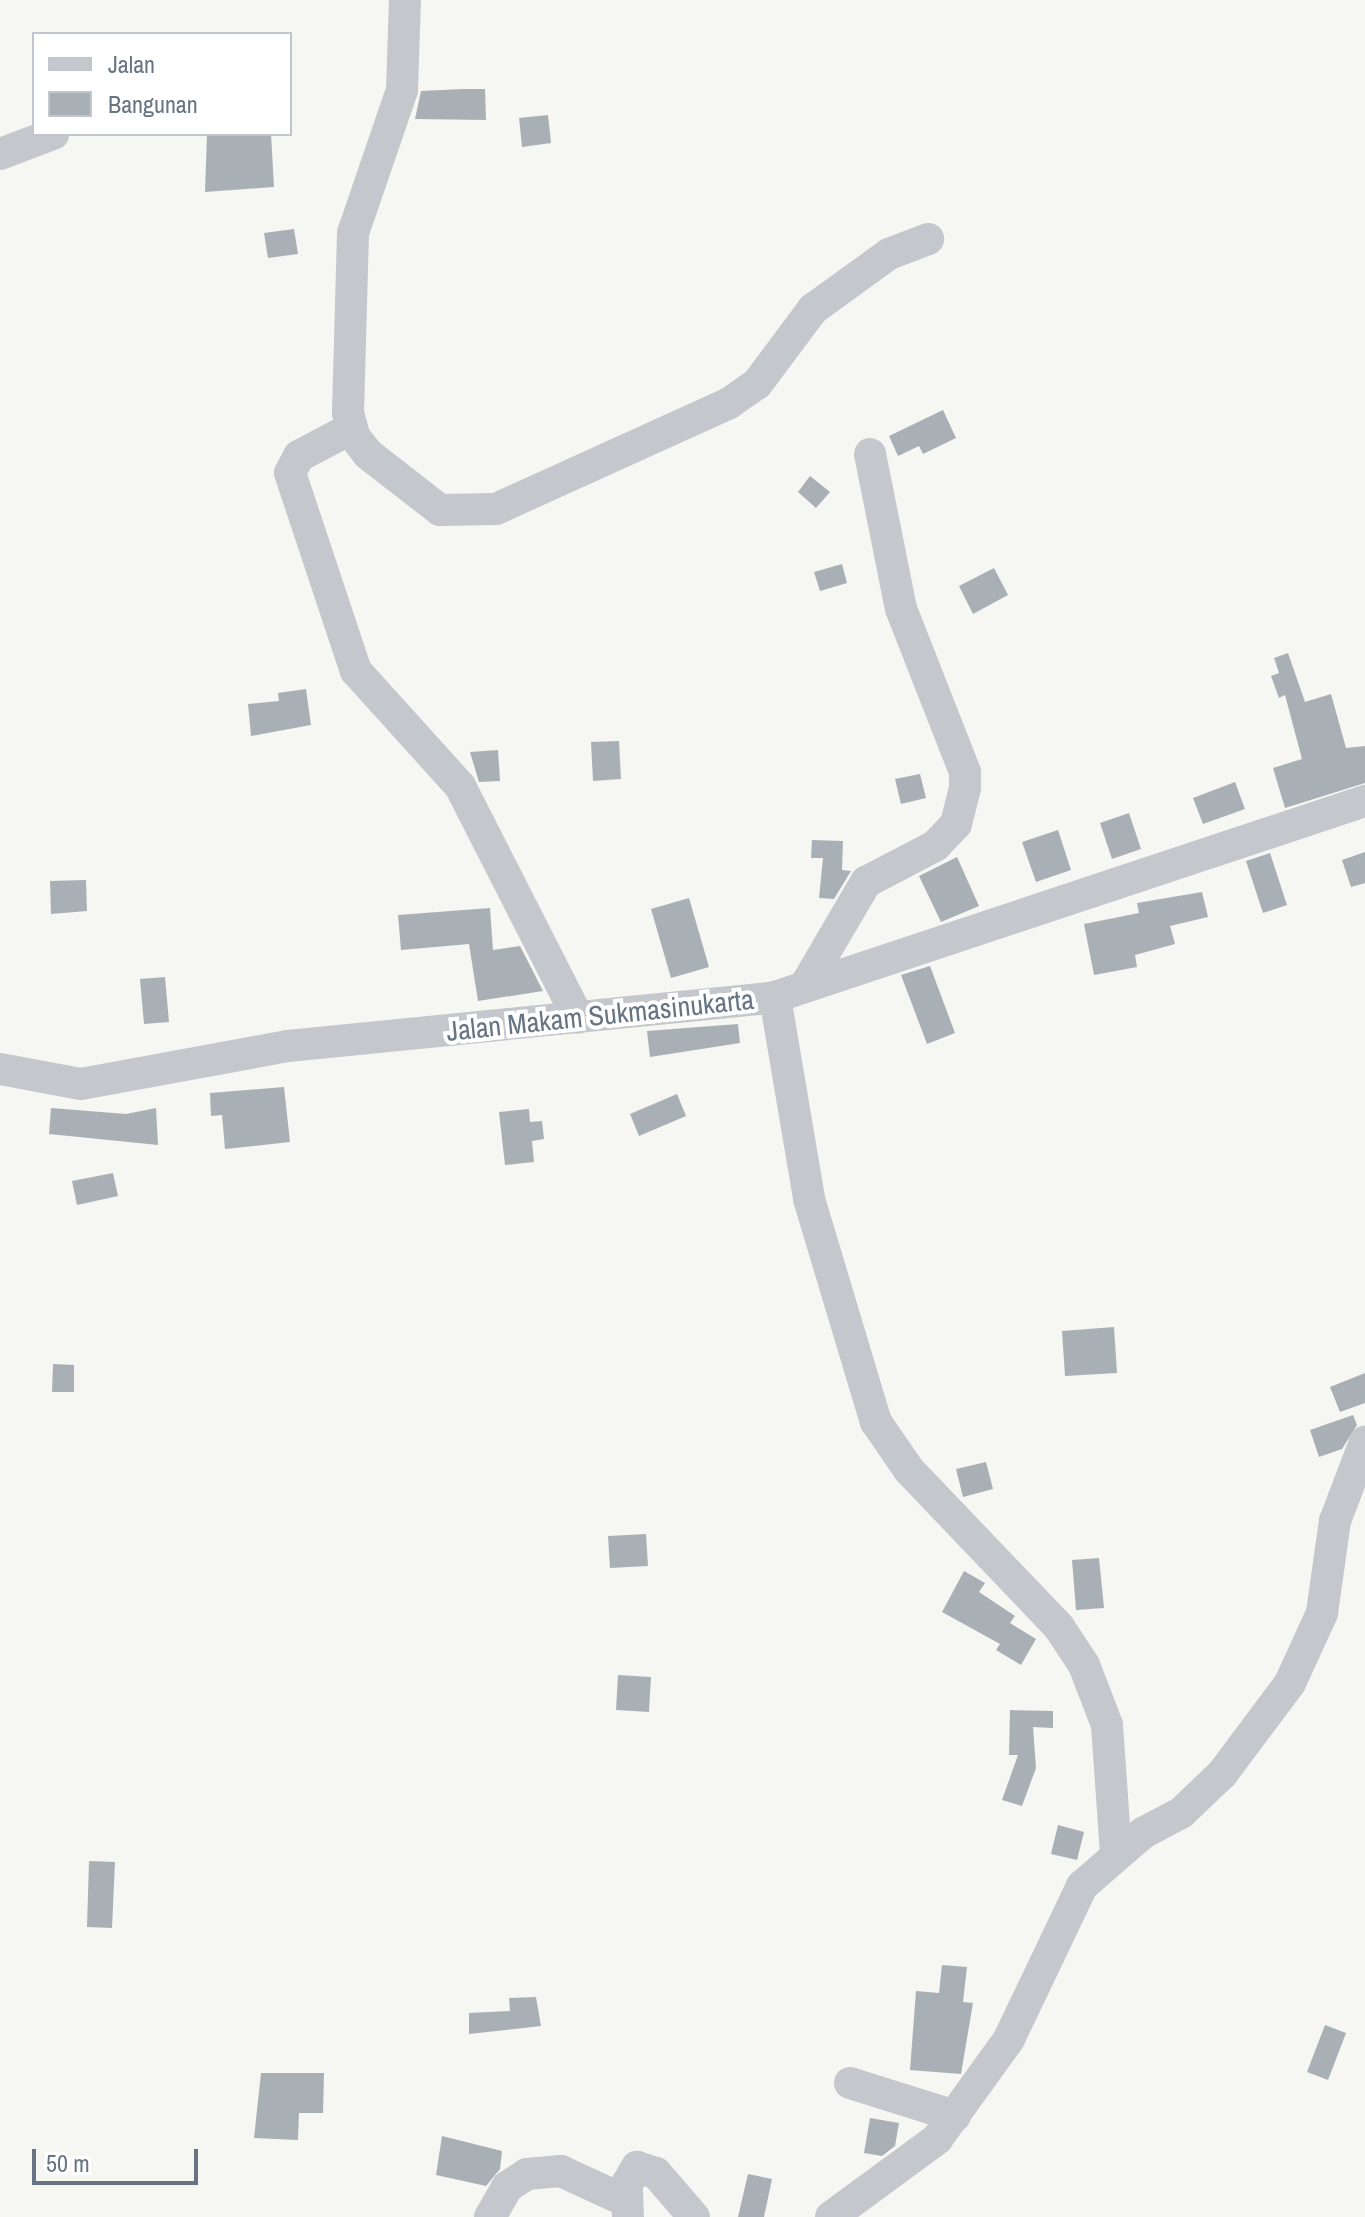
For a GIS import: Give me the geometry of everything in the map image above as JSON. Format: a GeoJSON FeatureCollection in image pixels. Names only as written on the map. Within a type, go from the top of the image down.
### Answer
{"type":"FeatureCollection","features":[{"type":"Feature","properties":{"kind":"street"},"geometry":{"type":"LineString","coordinates":[[405,0],[402,90],[353,233],[347,348],[352,428],[368,454],[440,510],[496,509],[728,404],[757,384],[813,309],[889,254],[928,239]]}},
{"type":"Feature","properties":{"kind":"street"},"geometry":{"type":"LineString","coordinates":[[0,154],[48,136]]}},
{"type":"Feature","properties":{"kind":"street"},"geometry":{"type":"LineString","coordinates":[[352,428],[299,456],[290,473],[356,671],[460,786],[578,1018]]}},
{"type":"Feature","properties":{"kind":"street"},"geometry":{"type":"LineString","coordinates":[[805,986],[866,882],[935,846],[956,824],[965,788],[965,772],[901,609],[870,454]]}},
{"type":"Feature","properties":{"kind":"street","name":"Jalan Makam Sukmasinukarta"},"geometry":{"type":"LineString","coordinates":[[0,1069],[81,1084],[288,1046],[775,997],[1365,801]]}},
{"type":"Feature","properties":{"kind":"street"},"geometry":{"type":"LineString","coordinates":[[775,997],[809,1199],[876,1422],[909,1470],[1059,1627],[1084,1665],[1107,1725],[1116,1854]]}},
{"type":"Feature","properties":{"kind":"street"},"geometry":{"type":"LineString","coordinates":[[842,2211],[901,2169],[955,2116],[1009,2039],[1082,1886],[1116,1854],[1181,1813],[1222,1774],[1290,1683],[1322,1613],[1335,1521],[1365,1442]]}},
{"type":"Feature","properties":{"kind":"street"},"geometry":{"type":"LineString","coordinates":[[850,2083],[955,2116]]}},
{"type":"Feature","properties":{"kind":"street"},"geometry":{"type":"LineString","coordinates":[[490,2217],[507,2187],[527,2174],[561,2171],[627,2209],[632,2171],[647,2167],[694,2217]]}},
{"type":"Feature","properties":{"kind":"building"},"geometry":{"type":"Polygon","coordinates":[[[485,89],[486,120],[415,119],[421,91],[485,89]]]}},
{"type":"Feature","properties":{"kind":"building"},"geometry":{"type":"Polygon","coordinates":[[[548,115],[551,143],[522,147],[519,118],[548,115]]]}},
{"type":"Feature","properties":{"kind":"building"},"geometry":{"type":"Polygon","coordinates":[[[207,136],[271,136],[274,187],[205,192],[207,136]]]}},
{"type":"Feature","properties":{"kind":"building"},"geometry":{"type":"Polygon","coordinates":[[[294,229],[298,254],[268,258],[264,233],[294,229]]]}},
{"type":"Feature","properties":{"kind":"building"},"geometry":{"type":"Polygon","coordinates":[[[943,410],[956,438],[923,454],[919,446],[898,456],[889,436],[943,410]]]}},
{"type":"Feature","properties":{"kind":"building"},"geometry":{"type":"Polygon","coordinates":[[[810,476],[830,492],[816,508],[798,492],[810,476]]]}},
{"type":"Feature","properties":{"kind":"building"},"geometry":{"type":"Polygon","coordinates":[[[842,564],[847,583],[820,591],[814,572],[842,564]]]}},
{"type":"Feature","properties":{"kind":"building"},"geometry":{"type":"Polygon","coordinates":[[[994,568],[1008,595],[973,614],[959,586],[994,568]]]}},
{"type":"Feature","properties":{"kind":"building"},"geometry":{"type":"Polygon","coordinates":[[[1288,653],[1305,702],[1331,694],[1346,748],[1365,746],[1365,783],[1285,808],[1273,768],[1302,759],[1285,695],[1279,698],[1271,676],[1279,673],[1274,658],[1288,653]]]}},
{"type":"Feature","properties":{"kind":"building"},"geometry":{"type":"Polygon","coordinates":[[[306,689],[311,725],[251,736],[248,704],[279,701],[278,693],[306,689]]]}},
{"type":"Feature","properties":{"kind":"building"},"geometry":{"type":"Polygon","coordinates":[[[619,741],[621,779],[593,781],[591,742],[619,741]]]}},
{"type":"Feature","properties":{"kind":"building"},"geometry":{"type":"Polygon","coordinates":[[[498,750],[500,781],[479,782],[470,752],[498,750]]]}},
{"type":"Feature","properties":{"kind":"building"},"geometry":{"type":"Polygon","coordinates":[[[920,774],[926,798],[901,804],[895,779],[920,774]]]}},
{"type":"Feature","properties":{"kind":"building"},"geometry":{"type":"Polygon","coordinates":[[[1235,782],[1245,809],[1203,824],[1193,798],[1235,782]]]}},
{"type":"Feature","properties":{"kind":"building"},"geometry":{"type":"Polygon","coordinates":[[[1129,813],[1141,849],[1112,859],[1100,823],[1129,813]]]}},
{"type":"Feature","properties":{"kind":"building"},"geometry":{"type":"Polygon","coordinates":[[[1058,830],[1071,870],[1036,882],[1022,842],[1058,830]]]}},
{"type":"Feature","properties":{"kind":"building"},"geometry":{"type":"Polygon","coordinates":[[[812,840],[843,841],[842,870],[851,871],[834,899],[819,898],[823,858],[811,858],[812,840]]]}},
{"type":"Feature","properties":{"kind":"building"},"geometry":{"type":"Polygon","coordinates":[[[1365,852],[1365,883],[1351,887],[1342,860],[1365,852]]]}},
{"type":"Feature","properties":{"kind":"building"},"geometry":{"type":"Polygon","coordinates":[[[1270,853],[1287,905],[1263,913],[1246,861],[1270,853]]]}},
{"type":"Feature","properties":{"kind":"building"},"geometry":{"type":"Polygon","coordinates":[[[957,857],[979,906],[941,922],[919,876],[957,857]]]}},
{"type":"Feature","properties":{"kind":"building"},"geometry":{"type":"Polygon","coordinates":[[[86,880],[87,911],[51,914],[50,881],[86,880]]]}},
{"type":"Feature","properties":{"kind":"building"},"geometry":{"type":"Polygon","coordinates":[[[1202,892],[1208,917],[1170,926],[1175,944],[1135,955],[1137,967],[1094,975],[1084,924],[1139,913],[1137,903],[1202,892]]]}},
{"type":"Feature","properties":{"kind":"building"},"geometry":{"type":"Polygon","coordinates":[[[689,898],[709,967],[671,978],[651,909],[689,898]]]}},
{"type":"Feature","properties":{"kind":"building"},"geometry":{"type":"Polygon","coordinates":[[[490,908],[493,950],[520,946],[543,991],[478,1001],[469,944],[401,950],[398,915],[490,908]]]}},
{"type":"Feature","properties":{"kind":"building"},"geometry":{"type":"Polygon","coordinates":[[[930,966],[955,1033],[927,1044],[901,975],[930,966]]]}},
{"type":"Feature","properties":{"kind":"building"},"geometry":{"type":"Polygon","coordinates":[[[165,977],[169,1022],[144,1024],[140,979],[165,977]]]}},
{"type":"Feature","properties":{"kind":"building"},"geometry":{"type":"Polygon","coordinates":[[[738,1024],[740,1043],[650,1057],[647,1031],[738,1024]]]}},
{"type":"Feature","properties":{"kind":"building"},"geometry":{"type":"Polygon","coordinates":[[[284,1087],[290,1142],[225,1149],[222,1115],[211,1116],[210,1093],[284,1087]]]}},
{"type":"Feature","properties":{"kind":"building"},"geometry":{"type":"Polygon","coordinates":[[[677,1094],[686,1116],[639,1136],[630,1114],[677,1094]]]}},
{"type":"Feature","properties":{"kind":"building"},"geometry":{"type":"Polygon","coordinates":[[[51,1108],[126,1114],[156,1108],[158,1145],[49,1134],[51,1108]]]}},
{"type":"Feature","properties":{"kind":"building"},"geometry":{"type":"Polygon","coordinates":[[[529,1109],[530,1122],[542,1121],[544,1139],[532,1141],[534,1162],[505,1165],[499,1112],[529,1109]]]}},
{"type":"Feature","properties":{"kind":"building"},"geometry":{"type":"Polygon","coordinates":[[[113,1173],[118,1196],[77,1205],[72,1181],[113,1173]]]}},
{"type":"Feature","properties":{"kind":"building"},"geometry":{"type":"Polygon","coordinates":[[[1114,1327],[1117,1373],[1065,1376],[1062,1331],[1114,1327]]]}},
{"type":"Feature","properties":{"kind":"building"},"geometry":{"type":"Polygon","coordinates":[[[53,1364],[74,1365],[74,1392],[52,1392],[53,1364]]]}},
{"type":"Feature","properties":{"kind":"building"},"geometry":{"type":"Polygon","coordinates":[[[1365,1373],[1365,1403],[1340,1412],[1330,1387],[1365,1373]]]}},
{"type":"Feature","properties":{"kind":"building"},"geometry":{"type":"Polygon","coordinates":[[[1353,1415],[1357,1425],[1342,1449],[1319,1457],[1310,1430],[1353,1415]]]}},
{"type":"Feature","properties":{"kind":"building"},"geometry":{"type":"Polygon","coordinates":[[[986,1462],[993,1489],[963,1497],[956,1469],[986,1462]]]}},
{"type":"Feature","properties":{"kind":"building"},"geometry":{"type":"Polygon","coordinates":[[[646,1534],[648,1566],[610,1568],[608,1536],[646,1534]]]}},
{"type":"Feature","properties":{"kind":"building"},"geometry":{"type":"Polygon","coordinates":[[[1099,1558],[1104,1608],[1076,1610],[1072,1560],[1099,1558]]]}},
{"type":"Feature","properties":{"kind":"building"},"geometry":{"type":"Polygon","coordinates":[[[964,1571],[985,1583],[979,1592],[1015,1616],[1010,1623],[1036,1639],[1021,1665],[996,1650],[1000,1644],[942,1612],[964,1571]]]}},
{"type":"Feature","properties":{"kind":"building"},"geometry":{"type":"Polygon","coordinates":[[[618,1675],[651,1677],[649,1712],[616,1710],[618,1675]]]}},
{"type":"Feature","properties":{"kind":"building"},"geometry":{"type":"Polygon","coordinates":[[[1010,1710],[1053,1711],[1053,1728],[1033,1727],[1036,1768],[1022,1806],[1002,1800],[1018,1755],[1009,1755],[1010,1710]]]}},
{"type":"Feature","properties":{"kind":"building"},"geometry":{"type":"Polygon","coordinates":[[[1058,1825],[1084,1832],[1077,1860],[1051,1854],[1058,1825]]]}},
{"type":"Feature","properties":{"kind":"building"},"geometry":{"type":"Polygon","coordinates":[[[89,1861],[115,1862],[112,1928],[87,1927],[89,1861]]]}},
{"type":"Feature","properties":{"kind":"building"},"geometry":{"type":"Polygon","coordinates":[[[942,1965],[967,1967],[963,2002],[973,2003],[961,2074],[910,2070],[916,1991],[939,1993],[942,1965]]]}},
{"type":"Feature","properties":{"kind":"building"},"geometry":{"type":"Polygon","coordinates":[[[536,1997],[541,2026],[469,2034],[469,2013],[510,2011],[509,1998],[536,1997]]]}},
{"type":"Feature","properties":{"kind":"building"},"geometry":{"type":"Polygon","coordinates":[[[1325,2025],[1346,2033],[1328,2080],[1307,2072],[1325,2025]]]}},
{"type":"Feature","properties":{"kind":"building"},"geometry":{"type":"Polygon","coordinates":[[[261,2073],[324,2073],[323,2113],[299,2113],[298,2140],[254,2138],[261,2073]]]}},
{"type":"Feature","properties":{"kind":"building"},"geometry":{"type":"Polygon","coordinates":[[[870,2118],[899,2123],[895,2146],[882,2156],[864,2153],[870,2118]]]}},
{"type":"Feature","properties":{"kind":"building"},"geometry":{"type":"Polygon","coordinates":[[[442,2136],[502,2151],[500,2169],[486,2186],[436,2175],[442,2136]]]}},
{"type":"Feature","properties":{"kind":"building"},"geometry":{"type":"Polygon","coordinates":[[[748,2174],[772,2179],[764,2217],[738,2217],[748,2174]]]}}]}
